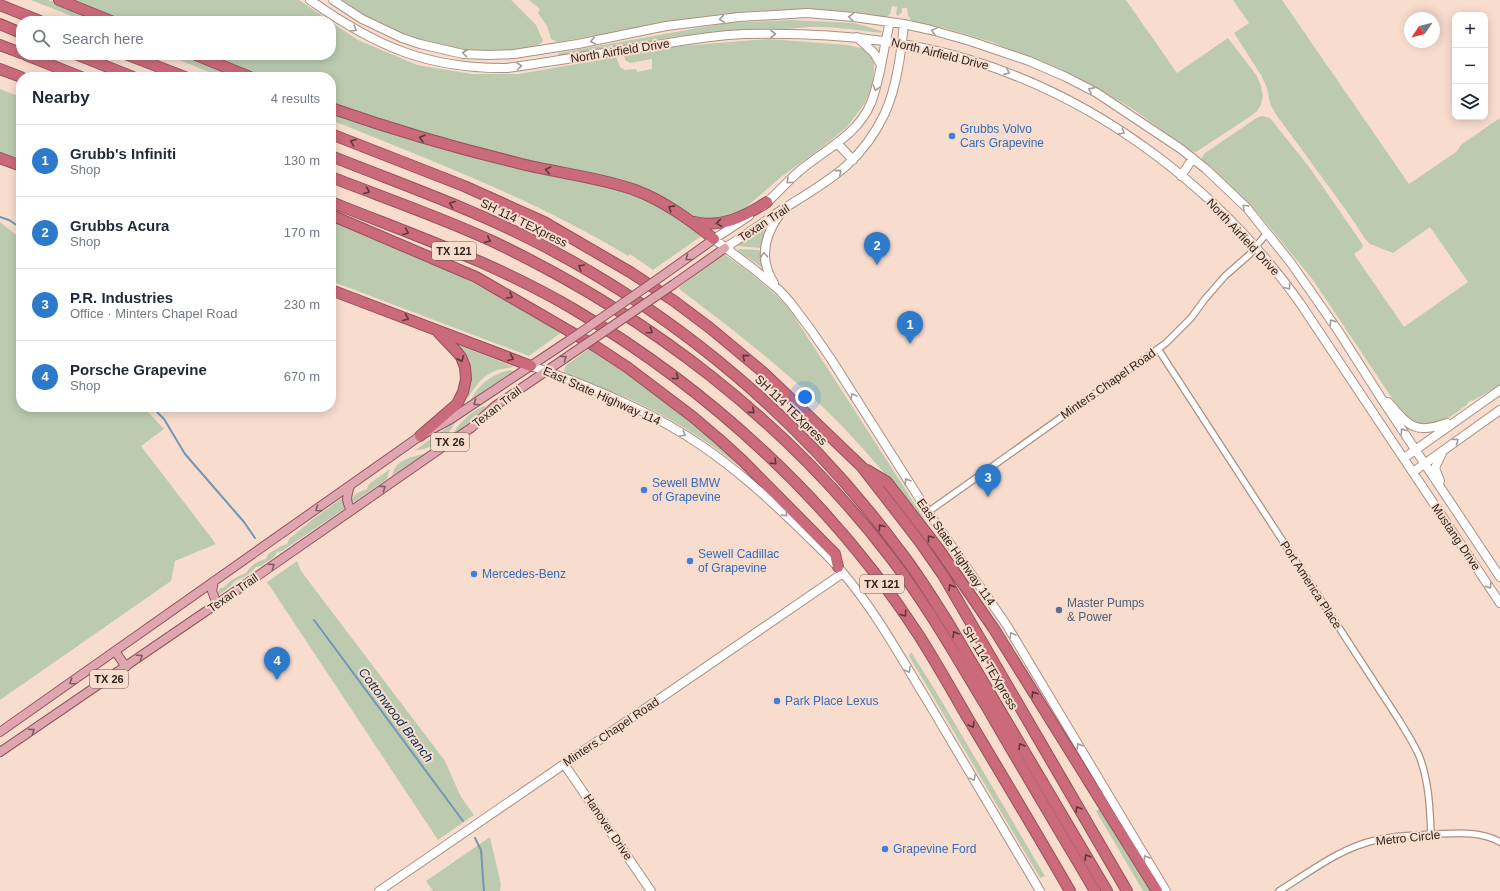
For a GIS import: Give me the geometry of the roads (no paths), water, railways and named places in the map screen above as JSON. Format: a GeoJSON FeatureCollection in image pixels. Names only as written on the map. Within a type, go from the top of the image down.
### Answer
{"type":"FeatureCollection","features":[{"type":"Feature","properties":{"kind":"highway"},"geometry":{"type":"LineString","coordinates":[[59,0],[99,16]]}},
{"type":"Feature","properties":{"kind":"highway"},"geometry":{"type":"LineString","coordinates":[[0,5],[28,16]]}},
{"type":"Feature","properties":{"kind":"highway"},"geometry":{"type":"LineString","coordinates":[[0,24],[16,31]]}},
{"type":"Feature","properties":{"kind":"highway"},"geometry":{"type":"LineString","coordinates":[[0,45],[16,51]]}},
{"type":"Feature","properties":{"kind":"highway"},"geometry":{"type":"LineString","coordinates":[[38,60],[68,72]]}},
{"type":"Feature","properties":{"kind":"highway"},"geometry":{"type":"LineString","coordinates":[[90,60],[120,72]]}},
{"type":"Feature","properties":{"kind":"highway"},"geometry":{"type":"LineString","coordinates":[[141,60],[172,72]]}},
{"type":"Feature","properties":{"kind":"highway"},"geometry":{"type":"LineString","coordinates":[[208,60],[238,72]]}},
{"type":"Feature","properties":{"kind":"highway"},"geometry":{"type":"LineString","coordinates":[[0,69],[16,75]]}},
{"type":"Feature","properties":{"kind":"highway"},"geometry":{"type":"LineString","coordinates":[[336,110],[415,136],[466,150],[634,190],[664,204],[692,221],[714,239]]}},
{"type":"Feature","properties":{"kind":"highway"},"geometry":{"type":"LineString","coordinates":[[336,136],[464,186],[551,226],[630,272],[674,302],[736,349],[782,389],[862,467],[920,542],[943,575],[1127,891]]}},
{"type":"Feature","properties":{"kind":"highway"},"geometry":{"type":"LineString","coordinates":[[0,158],[16,164]]}},
{"type":"Feature","properties":{"kind":"highway","name":"SH 114 TEXpress"},"geometry":{"type":"LineString","coordinates":[[336,158],[467,210],[540,244],[578,265],[652,311],[687,336],[743,382],[786,422],[846,484],[874,517],[905,558],[949,624],[1107,891]]}},
{"type":"Feature","properties":{"kind":"highway","name":"SH 114 TEXpress"},"geometry":{"type":"LineString","coordinates":[[336,179],[489,240],[528,259],[604,301],[641,324],[711,376],[778,433],[867,527],[917,594],[959,661],[1095,891]]}},
{"type":"Feature","properties":{"kind":"highway"},"geometry":{"type":"LineString","coordinates":[[692,221],[704,224],[726,222],[743,216],[767,202]]}},
{"type":"Feature","properties":{"kind":"highway","name":"TX 121"},"geometry":{"type":"LineString","coordinates":[[336,204],[473,258],[573,309],[621,338],[657,363],[691,389],[759,447],[795,482],[850,543],[878,578],[918,634],[1070,891]]}},
{"type":"Feature","properties":{"kind":"highway"},"geometry":{"type":"LineString","coordinates":[[336,217],[476,277],[596,346],[627,367],[693,417],[743,461],[834,554],[840,570]]}},
{"type":"Feature","properties":{"kind":"highway"},"geometry":{"type":"LineString","coordinates":[[336,292],[531,366]]}},
{"type":"Feature","properties":{"kind":"highway"},"geometry":{"type":"LineString","coordinates":[[420,436],[457,404],[463,392],[466,379],[461,357],[435,329]]}},
{"type":"Feature","properties":{"kind":"highway"},"geometry":{"type":"LineString","coordinates":[[862,467],[887,482],[938,548],[977,604],[1157,891]]}},
{"type":"Feature","properties":{"kind":"main road","name":"North Airfield Drive"},"geometry":{"type":"LineString","coordinates":[[310,0],[334,16]]}},
{"type":"Feature","properties":{"kind":"main road","name":"North Airfield Drive"},"geometry":{"type":"LineString","coordinates":[[333,0],[362,19],[408,40],[464,54],[514,54],[543,50],[666,26],[739,17],[807,13],[854,17],[904,24],[970,41],[1029,60],[1097,93],[1170,140],[1193,158],[1247,208],[1291,263],[1339,332],[1424,464]]}},
{"type":"Feature","properties":{"kind":"main road","name":"North Airfield Drive"},"geometry":{"type":"LineString","coordinates":[[336,17],[357,31],[417,57],[440,62],[485,68],[507,68],[708,37],[744,34],[857,36],[902,43],[971,60],[992,67],[1062,97],[1133,138],[1203,193],[1229,218],[1256,246],[1300,303],[1413,472]]}},
{"type":"Feature","properties":{"kind":"main road","name":"Texan Trail"},"geometry":{"type":"LineString","coordinates":[[0,732],[420,436],[451,419],[531,366],[751,215],[804,168],[838,144],[861,121],[870,104],[876,87],[890,22]]}},
{"type":"Feature","properties":{"kind":"main road","name":"Texan Trail"},"geometry":{"type":"LineString","coordinates":[[0,752],[126,667],[471,428],[495,406],[582,346],[725,248],[837,175],[866,146],[886,112],[894,86],[904,24]]}},
{"type":"Feature","properties":{"kind":"main road"},"geometry":{"type":"LineString","coordinates":[[857,36],[874,53],[881,65]]}},
{"type":"Feature","properties":{"kind":"main road"},"geometry":{"type":"LineString","coordinates":[[838,144],[853,160]]}},
{"type":"Feature","properties":{"kind":"main road"},"geometry":{"type":"LineString","coordinates":[[1181,176],[1193,158]]}},
{"type":"Feature","properties":{"kind":"main road"},"geometry":{"type":"LineString","coordinates":[[779,290],[770,277],[765,262],[764,248],[768,234],[784,209]]}},
{"type":"Feature","properties":{"kind":"main road","name":"East State Highway 114"},"geometry":{"type":"LineString","coordinates":[[714,239],[779,290],[800,315],[831,359],[928,512],[1006,624],[1166,891]]}},
{"type":"Feature","properties":{"kind":"main road","name":"East State Highway 114"},"geometry":{"type":"LineString","coordinates":[[531,366],[650,415],[708,450],[772,501],[840,570],[881,625],[992,808],[1040,891]]}},
{"type":"Feature","properties":{"kind":"main road"},"geometry":{"type":"LineString","coordinates":[[1367,376],[1403,419],[1409,424],[1418,428],[1427,429],[1459,419]]}},
{"type":"Feature","properties":{"kind":"main road"},"geometry":{"type":"LineString","coordinates":[[1404,458],[1500,390]]}},
{"type":"Feature","properties":{"kind":"main road"},"geometry":{"type":"LineString","coordinates":[[1413,472],[1500,410]]}},
{"type":"Feature","properties":{"kind":"main road"},"geometry":{"type":"LineString","coordinates":[[1444,450],[1438,460],[1436,468],[1437,476],[1470,533]]}},
{"type":"Feature","properties":{"kind":"main road","name":"Mustang Drive"},"geometry":{"type":"LineString","coordinates":[[1424,464],[1500,577]]}},
{"type":"Feature","properties":{"kind":"main road","name":"Mustang Drive"},"geometry":{"type":"LineString","coordinates":[[1413,472],[1500,603]]}},
{"type":"Feature","properties":{"kind":"main road"},"geometry":{"type":"LineString","coordinates":[[350,486],[346,500],[351,510]]}},
{"type":"Feature","properties":{"kind":"main road","name":"Minters Chapel Road"},"geometry":{"type":"LineString","coordinates":[[378,891],[564,764],[840,570]]}},
{"type":"Feature","properties":{"kind":"main road"},"geometry":{"type":"LineString","coordinates":[[214,581],[212,591],[217,604]]}},
{"type":"Feature","properties":{"kind":"main road"},"geometry":{"type":"LineString","coordinates":[[115,651],[126,667]]}},
{"type":"Feature","properties":{"kind":"main road","name":"Hanover Drive"},"geometry":{"type":"LineString","coordinates":[[564,764],[651,891]]}},
{"type":"Feature","properties":{"kind":"street","name":"Minters Chapel Road"},"geometry":{"type":"LineString","coordinates":[[928,512],[1158,349],[1182,328],[1222,280],[1249,255],[1267,233]]}},
{"type":"Feature","properties":{"kind":"street","name":"Port America Place"},"geometry":{"type":"LineString","coordinates":[[1158,349],[1413,744],[1424,772],[1430,806],[1431,834]]}},
{"type":"Feature","properties":{"kind":"street","name":"Metro Circle"},"geometry":{"type":"LineString","coordinates":[[1279,891],[1337,855],[1371,841],[1390,837],[1473,833],[1495,839],[1500,842]]}},
{"type":"Feature","properties":{"kind":"waterway","name":"Cottonwood Branch"},"geometry":{"type":"LineString","coordinates":[[0,217],[16,225]]}},
{"type":"Feature","properties":{"kind":"waterway","name":"Cottonwood Branch"},"geometry":{"type":"LineString","coordinates":[[157,412],[164,419],[185,454],[244,522],[255,538]]}},
{"type":"Feature","properties":{"kind":"waterway","name":"Cottonwood Branch"},"geometry":{"type":"LineString","coordinates":[[314,620],[463,821]]}},
{"type":"Feature","properties":{"kind":"waterway","name":"Cottonwood Branch"},"geometry":{"type":"LineString","coordinates":[[475,838],[481,850],[484,891]]}},
{"type":"Feature","properties":{"kind":"place","name":"Grubbs Volvo Cars Grapevine"},"geometry":{"type":"Point","coordinates":[952,136]}},
{"type":"Feature","properties":{"kind":"place","name":"Grubbs Acura"},"geometry":{"type":"Point","coordinates":[877,265]}},
{"type":"Feature","properties":{"kind":"place","name":"Grubb's Infiniti"},"geometry":{"type":"Point","coordinates":[910,344]}},
{"type":"Feature","properties":{"kind":"place","name":"Sewell BMW of Grapevine"},"geometry":{"type":"Point","coordinates":[644,490]}},
{"type":"Feature","properties":{"kind":"place","name":"P.R. Industries"},"geometry":{"type":"Point","coordinates":[988,497]}},
{"type":"Feature","properties":{"kind":"place","name":"Sewell Cadillac of Grapevine"},"geometry":{"type":"Point","coordinates":[690,561]}},
{"type":"Feature","properties":{"kind":"place","name":"Mercedes-Benz"},"geometry":{"type":"Point","coordinates":[474,574]}},
{"type":"Feature","properties":{"kind":"place","name":"Master Pumps & Power"},"geometry":{"type":"Point","coordinates":[1059,610]}},
{"type":"Feature","properties":{"kind":"place","name":"Porsche Grapevine"},"geometry":{"type":"Point","coordinates":[277,680]}},
{"type":"Feature","properties":{"kind":"place","name":"Park Place Lexus"},"geometry":{"type":"Point","coordinates":[777,701]}},
{"type":"Feature","properties":{"kind":"place","name":"Grapevine Ford"},"geometry":{"type":"Point","coordinates":[885,849]}}]}
